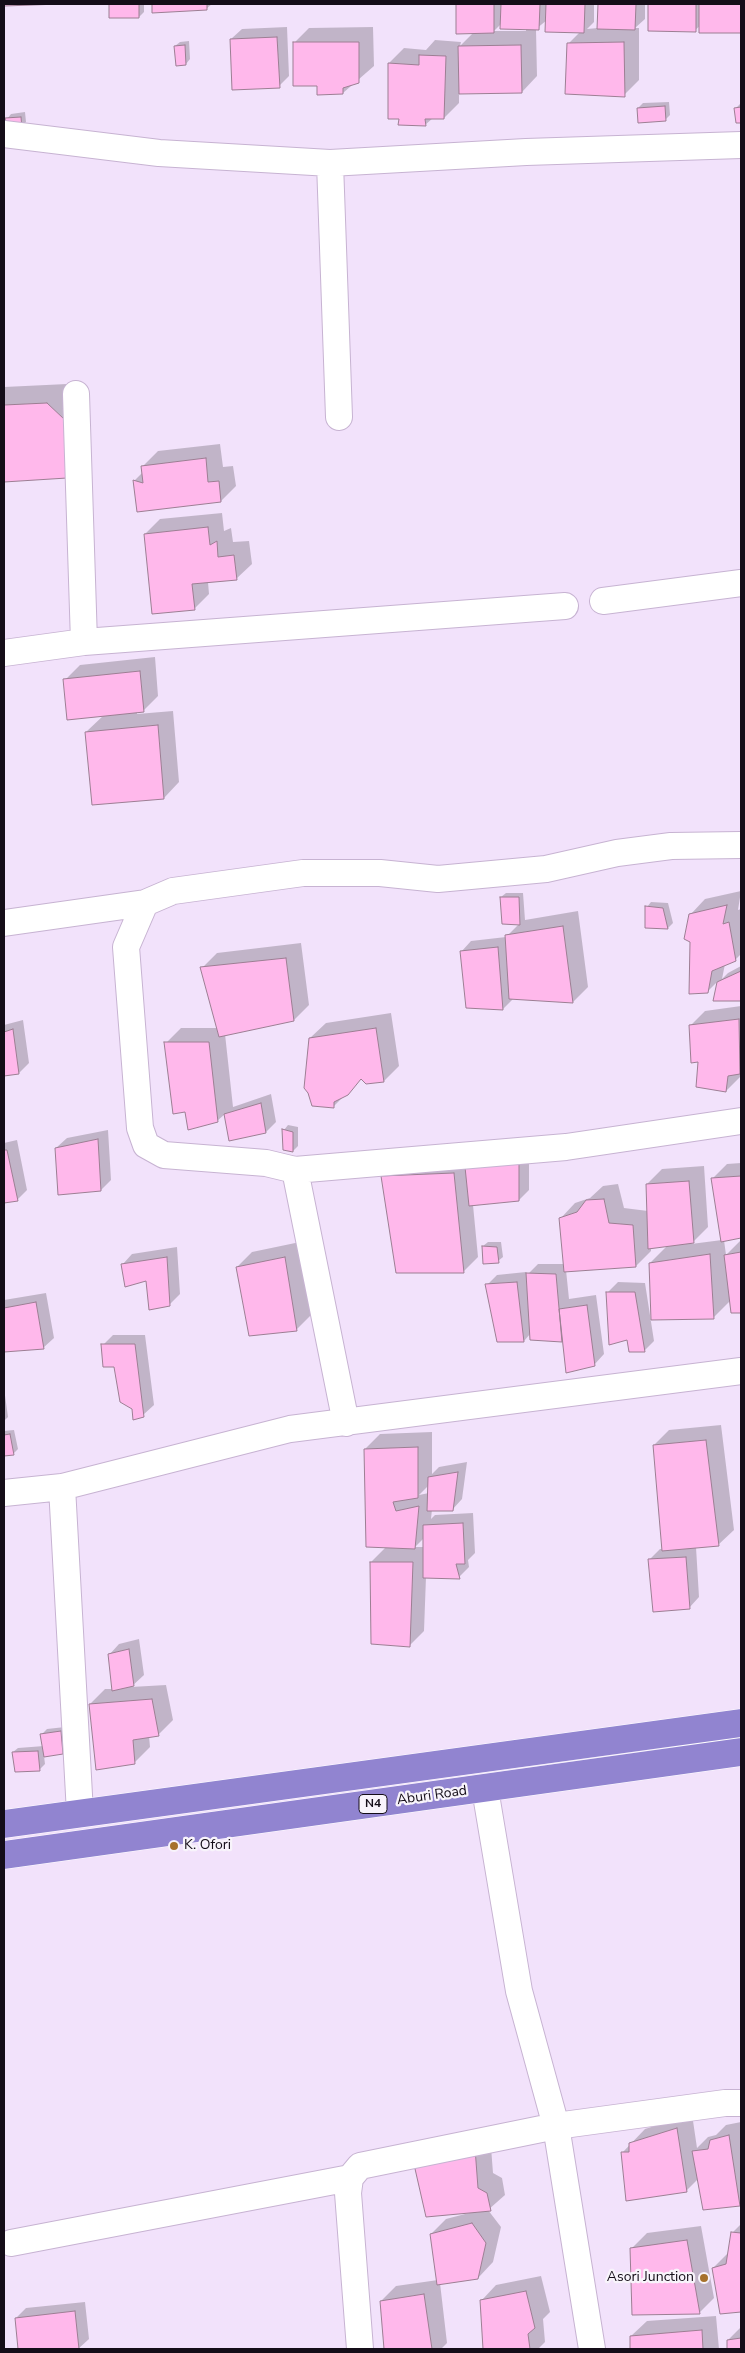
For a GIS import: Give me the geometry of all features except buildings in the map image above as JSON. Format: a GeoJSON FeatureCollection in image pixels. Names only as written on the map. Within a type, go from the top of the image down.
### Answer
{"type":"FeatureCollection","features":[{"type":"Feature","properties":{"kind":"highway","name":"N4"},"geometry":{"type":"LineString","coordinates":[[4,1824],[741,1723]]}},
{"type":"Feature","properties":{"kind":"highway","name":"Aburi Road"},"geometry":{"type":"LineString","coordinates":[[4,1855],[741,1752]]}},
{"type":"Feature","properties":{"kind":"street"},"geometry":{"type":"LineString","coordinates":[[4,134],[159,154],[330,163],[741,145]]}},
{"type":"Feature","properties":{"kind":"street"},"geometry":{"type":"LineString","coordinates":[[330,163],[339,417]]}},
{"type":"Feature","properties":{"kind":"street"},"geometry":{"type":"LineString","coordinates":[[76,394],[84,642]]}},
{"type":"Feature","properties":{"kind":"street"},"geometry":{"type":"LineString","coordinates":[[603,601],[741,583]]}},
{"type":"Feature","properties":{"kind":"street"},"geometry":{"type":"LineString","coordinates":[[4,654],[84,642],[565,606]]}},
{"type":"Feature","properties":{"kind":"street"},"geometry":{"type":"LineString","coordinates":[[4,923],[145,903],[173,891],[303,873],[380,873],[438,879],[546,869],[618,853],[671,846],[741,844]]}},
{"type":"Feature","properties":{"kind":"street"},"geometry":{"type":"LineString","coordinates":[[145,903],[126,947],[140,1128],[146,1145],[164,1155],[266,1163],[295,1170],[566,1146],[741,1121]]}},
{"type":"Feature","properties":{"kind":"street"},"geometry":{"type":"LineString","coordinates":[[295,1170],[346,1423]]}},
{"type":"Feature","properties":{"kind":"street"},"geometry":{"type":"LineString","coordinates":[[4,1493],[62,1487],[290,1429],[741,1371]]}},
{"type":"Feature","properties":{"kind":"street"},"geometry":{"type":"LineString","coordinates":[[62,1487],[80,1813]]}},
{"type":"Feature","properties":{"kind":"street"},"geometry":{"type":"LineString","coordinates":[[485,1789],[519,1991],[556,2126],[592,2349]]}},
{"type":"Feature","properties":{"kind":"street"},"geometry":{"type":"LineString","coordinates":[[360,2349],[348,2193],[350,2178],[360,2166],[556,2126],[725,2103],[741,2103]]}},
{"type":"Feature","properties":{"kind":"street"},"geometry":{"type":"LineString","coordinates":[[12,2243],[350,2178]]}},
{"type":"Feature","properties":{"kind":"place","name":"K. Ofori"},"geometry":{"type":"Point","coordinates":[174,1846]}},
{"type":"Feature","properties":{"kind":"place","name":"Asori Junction"},"geometry":{"type":"Point","coordinates":[704,2278]}}]}
